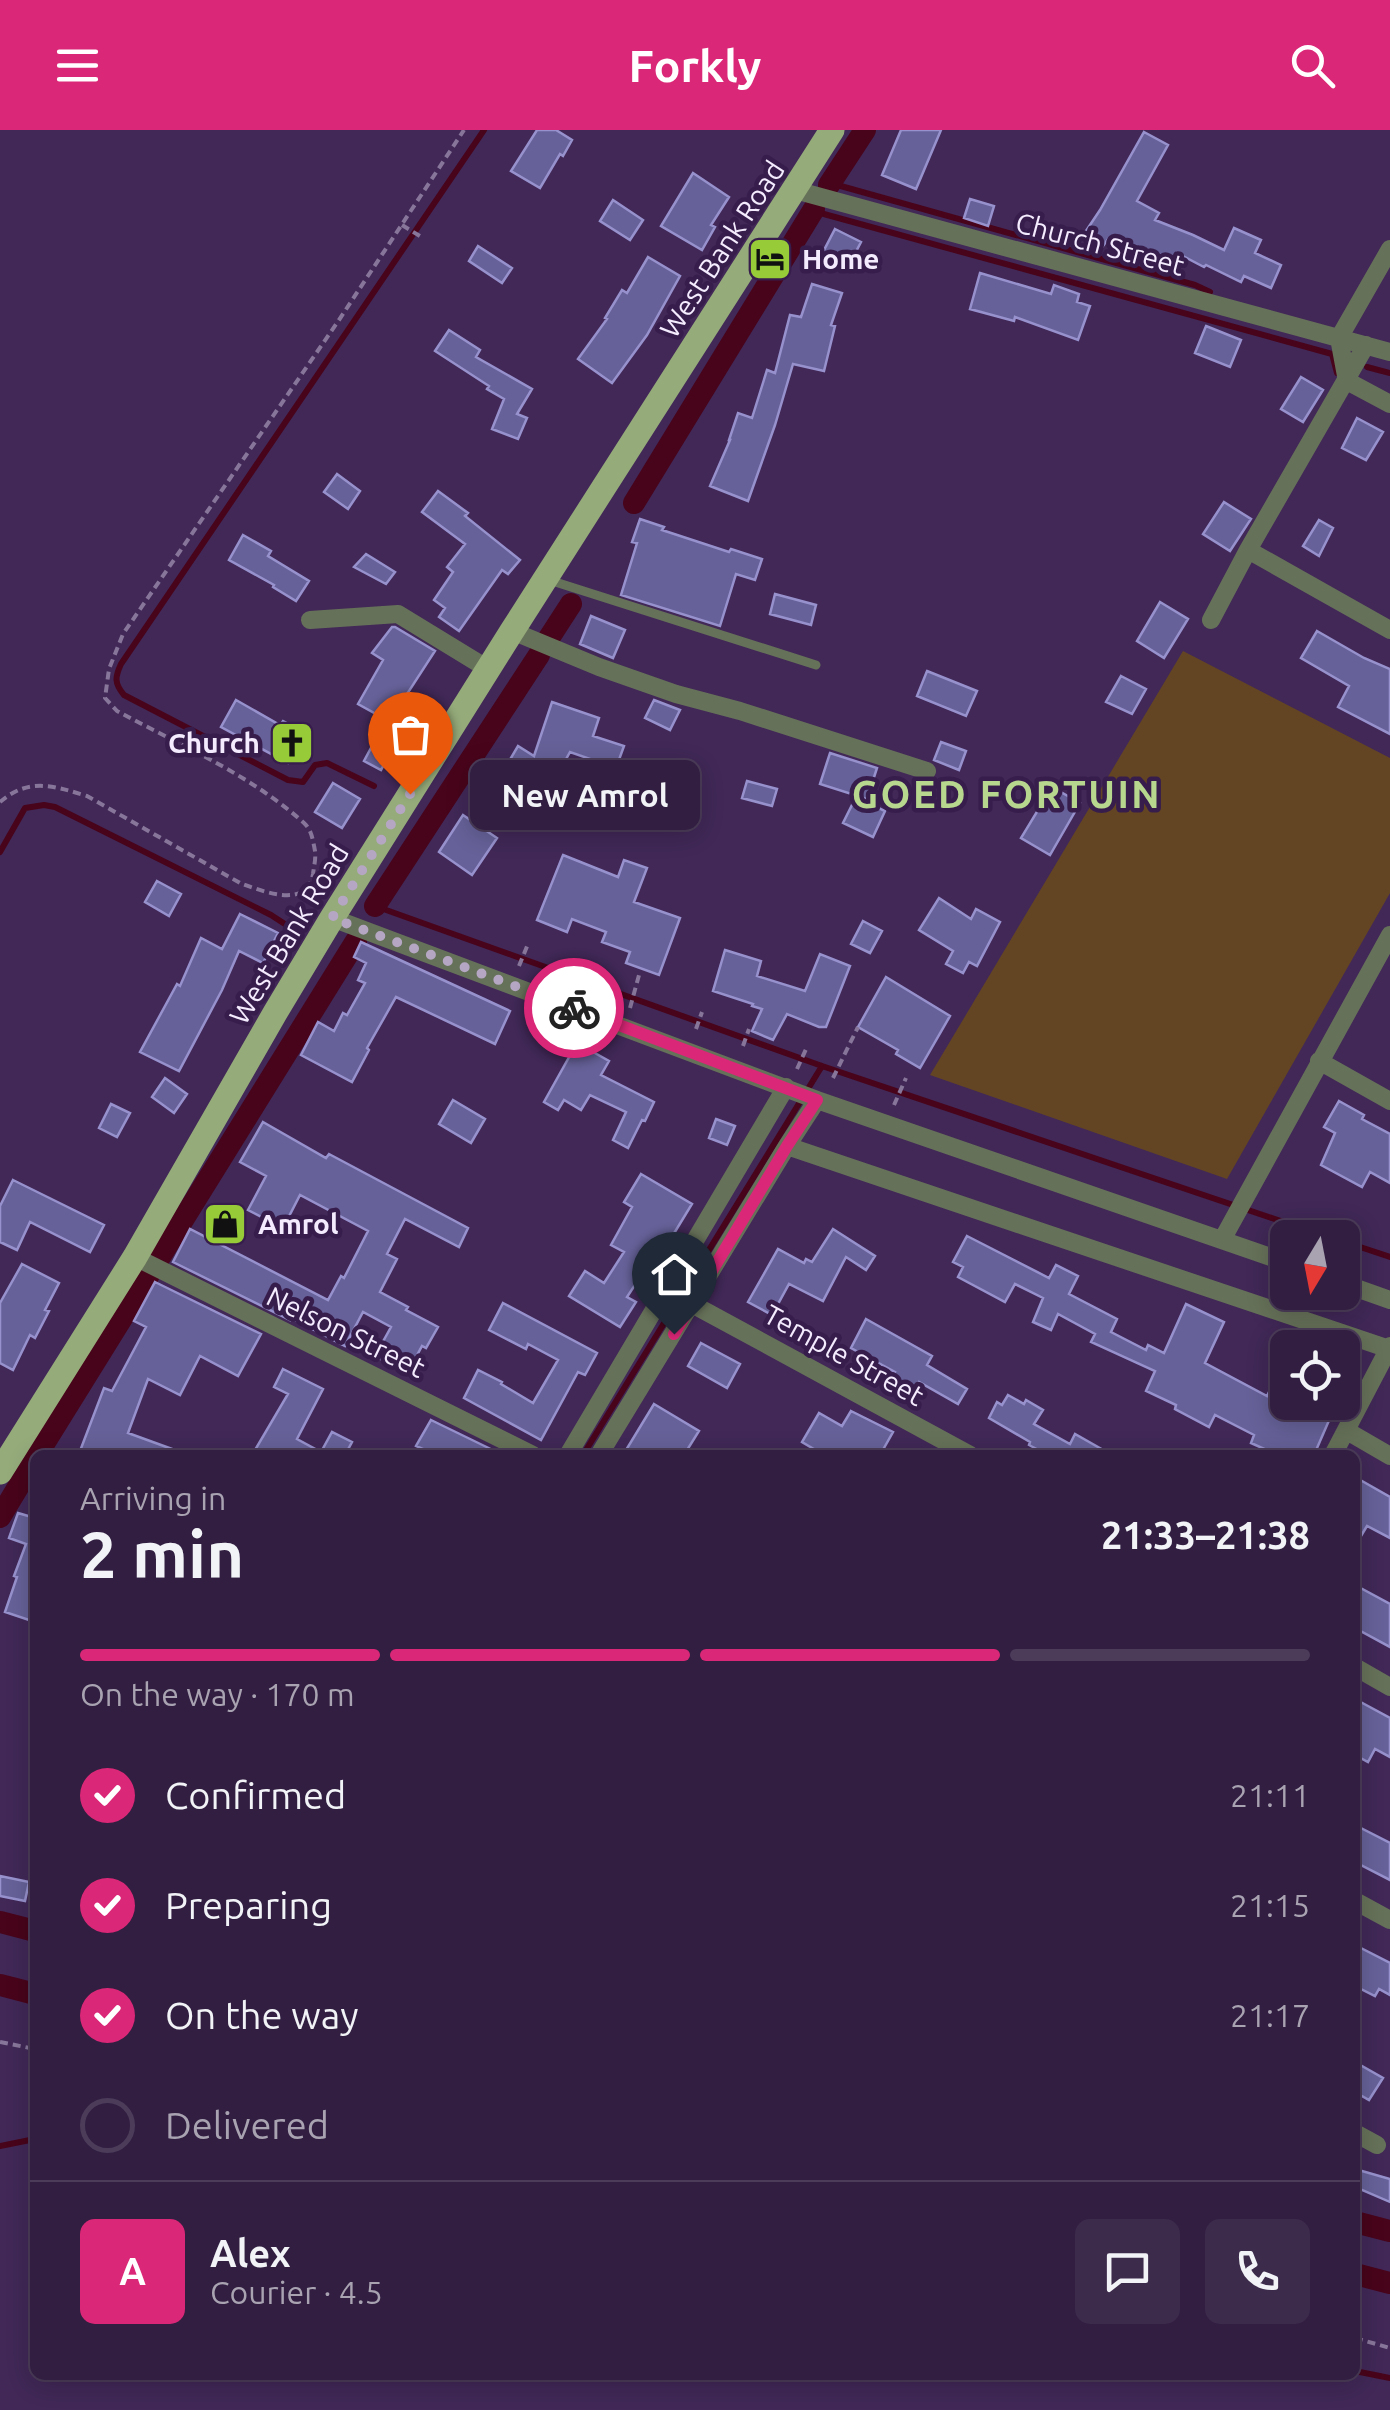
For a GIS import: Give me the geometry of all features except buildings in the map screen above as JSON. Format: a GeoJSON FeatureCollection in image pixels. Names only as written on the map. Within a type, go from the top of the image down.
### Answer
{"type":"FeatureCollection","features":[{"type":"Feature","properties":{"kind":"main road","name":"West Bank Road"},"geometry":{"type":"LineString","coordinates":[[0,1472],[135,1258],[332,918],[832,130]]}},
{"type":"Feature","properties":{"kind":"street","name":"Church Street"},"geometry":{"type":"LineString","coordinates":[[795,190],[1390,352]]}},
{"type":"Feature","properties":{"kind":"street"},"geometry":{"type":"LineString","coordinates":[[1346,381],[1338,338],[1390,250]]}},
{"type":"Feature","properties":{"kind":"street"},"geometry":{"type":"LineString","coordinates":[[1211,620],[1366,345]]}},
{"type":"Feature","properties":{"kind":"street"},"geometry":{"type":"LineString","coordinates":[[1346,381],[1390,404]]}},
{"type":"Feature","properties":{"kind":"street"},"geometry":{"type":"LineString","coordinates":[[1248,550],[1390,630]]}},
{"type":"Feature","properties":{"kind":"street"},"geometry":{"type":"LineString","coordinates":[[310,620],[398,614],[488,669]]}},
{"type":"Feature","properties":{"kind":"street"},"geometry":{"type":"LineString","coordinates":[[512,631],[676,694],[740,710],[927,771]]}},
{"type":"Feature","properties":{"kind":"street"},"geometry":{"type":"LineString","coordinates":[[332,918],[817,1100],[1270,1257]]}},
{"type":"Feature","properties":{"kind":"street"},"geometry":{"type":"LineString","coordinates":[[1222,1240],[1390,936]]}},
{"type":"Feature","properties":{"kind":"street"},"geometry":{"type":"LineString","coordinates":[[1319,1061],[1390,1101]]}},
{"type":"Feature","properties":{"kind":"street"},"geometry":{"type":"LineString","coordinates":[[571,1450],[786,1087]]}},
{"type":"Feature","properties":{"kind":"street"},"geometry":{"type":"LineString","coordinates":[[603,1450],[817,1100]]}},
{"type":"Feature","properties":{"kind":"street"},"geometry":{"type":"LineString","coordinates":[[787,1146],[1389,1348],[1336,1450]]}},
{"type":"Feature","properties":{"kind":"street","name":"Nelson Street"},"geometry":{"type":"LineString","coordinates":[[135,1258],[522,1450]]}},
{"type":"Feature","properties":{"kind":"street"},"geometry":{"type":"LineString","coordinates":[[1360,1289],[1390,1300]]}},
{"type":"Feature","properties":{"kind":"street","name":"Temple Street"},"geometry":{"type":"LineString","coordinates":[[692,1304],[961,1450]]}},
{"type":"Feature","properties":{"kind":"street"},"geometry":{"type":"LineString","coordinates":[[1346,1430],[1390,1456]]}},
{"type":"Feature","properties":{"kind":"street"},"geometry":{"type":"LineString","coordinates":[[1360,1670],[1390,1686]]}},
{"type":"Feature","properties":{"kind":"street"},"geometry":{"type":"LineString","coordinates":[[1360,1904],[1390,1920]]}},
{"type":"Feature","properties":{"kind":"street"},"geometry":{"type":"LineString","coordinates":[[1360,2136],[1377,2145]]}},
{"type":"Feature","properties":{"kind":"lane"},"geometry":{"type":"LineString","coordinates":[[546,579],[816,665]]}},
{"type":"Feature","properties":{"kind":"path"},"geometry":{"type":"LineString","coordinates":[[0,802],[12,791],[31,785],[60,788],[87,796],[240,883],[286,896],[303,891],[312,882],[316,857],[309,826],[253,785],[117,711],[106,698],[109,669],[122,634],[241,465],[464,130]]}},
{"type":"Feature","properties":{"kind":"path"},"geometry":{"type":"LineString","coordinates":[[402,225],[423,238]]}},
{"type":"Feature","properties":{"kind":"path"},"geometry":{"type":"LineString","coordinates":[[511,984],[528,944]]}},
{"type":"Feature","properties":{"kind":"path"},"geometry":{"type":"LineString","coordinates":[[567,1005],[582,963]]}},
{"type":"Feature","properties":{"kind":"path"},"geometry":{"type":"LineString","coordinates":[[624,1027],[640,975]]}},
{"type":"Feature","properties":{"kind":"path"},"geometry":{"type":"LineString","coordinates":[[696,1029],[702,1012]]}},
{"type":"Feature","properties":{"kind":"path"},"geometry":{"type":"LineString","coordinates":[[833,1078],[858,1027]]}},
{"type":"Feature","properties":{"kind":"path"},"geometry":{"type":"LineString","coordinates":[[743,1046],[748,1029]]}},
{"type":"Feature","properties":{"kind":"path"},"geometry":{"type":"LineString","coordinates":[[797,1069],[807,1046]]}},
{"type":"Feature","properties":{"kind":"path"},"geometry":{"type":"LineString","coordinates":[[894,1105],[906,1078]]}},
{"type":"Feature","properties":{"kind":"path"},"geometry":{"type":"LineString","coordinates":[[0,2042],[30,2048]]}},
{"type":"Feature","properties":{"kind":"path"},"geometry":{"type":"LineString","coordinates":[[1360,2339],[1390,2348]]}},
{"type":"Feature","properties":{"kind":"shaded area"},"geometry":{"type":"Polygon","coordinates":[[[1183,651],[1390,758],[1390,893],[1227,1179],[930,1075],[1183,651]]]}},
{"type":"Feature","properties":{"kind":"waterway"},"geometry":{"type":"LineString","coordinates":[[374,786],[327,763],[315,765],[303,782],[288,780],[124,695],[117,676],[121,664],[484,130]]}},
{"type":"Feature","properties":{"kind":"waterway"},"geometry":{"type":"LineString","coordinates":[[829,185],[865,130]]}},
{"type":"Feature","properties":{"kind":"waterway"},"geometry":{"type":"LineString","coordinates":[[830,183],[1210,292]]}},
{"type":"Feature","properties":{"kind":"waterway"},"geometry":{"type":"LineString","coordinates":[[634,503],[814,209]]}},
{"type":"Feature","properties":{"kind":"waterway"},"geometry":{"type":"LineString","coordinates":[[813,211],[1332,354],[1337,373]]}},
{"type":"Feature","properties":{"kind":"waterway"},"geometry":{"type":"LineString","coordinates":[[1367,367],[1390,373]]}},
{"type":"Feature","properties":{"kind":"waterway"},"geometry":{"type":"LineString","coordinates":[[549,638],[571,604]]}},
{"type":"Feature","properties":{"kind":"waterway"},"geometry":{"type":"LineString","coordinates":[[375,906],[539,655]]}},
{"type":"Feature","properties":{"kind":"waterway"},"geometry":{"type":"LineString","coordinates":[[0,852],[25,808],[55,807],[291,928]]}},
{"type":"Feature","properties":{"kind":"waterway"},"geometry":{"type":"LineString","coordinates":[[375,906],[822,1066],[1278,1220]]}},
{"type":"Feature","properties":{"kind":"waterway"},"geometry":{"type":"LineString","coordinates":[[40,1450],[356,941]]}},
{"type":"Feature","properties":{"kind":"waterway"},"geometry":{"type":"LineString","coordinates":[[586,1450],[822,1066]]}},
{"type":"Feature","properties":{"kind":"waterway"},"geometry":{"type":"LineString","coordinates":[[1360,1247],[1390,1257]]}},
{"type":"Feature","properties":{"kind":"waterway"},"geometry":{"type":"LineString","coordinates":[[0,1517],[30,1467]]}},
{"type":"Feature","properties":{"kind":"waterway"},"geometry":{"type":"LineString","coordinates":[[0,1922],[30,1930]]}},
{"type":"Feature","properties":{"kind":"waterway"},"geometry":{"type":"LineString","coordinates":[[0,1985],[30,1993]]}},
{"type":"Feature","properties":{"kind":"waterway"},"geometry":{"type":"LineString","coordinates":[[0,2146],[30,2140]]}},
{"type":"Feature","properties":{"kind":"waterway"},"geometry":{"type":"LineString","coordinates":[[1360,2223],[1390,2231]]}},
{"type":"Feature","properties":{"kind":"waterway"},"geometry":{"type":"LineString","coordinates":[[1360,2275],[1390,2283]]}},
{"type":"Feature","properties":{"kind":"waterway"},"geometry":{"type":"LineString","coordinates":[[1360,2372],[1390,2378]]}},
{"type":"Feature","properties":{"kind":"way so far"},"geometry":{"type":"LineString","coordinates":[[410,794],[332,918],[574,1008]]}},
{"type":"Feature","properties":{"kind":"place","name":"Home"},"geometry":{"type":"Point","coordinates":[770,259]}},
{"type":"Feature","properties":{"kind":"place","name":"Church"},"geometry":{"type":"Point","coordinates":[292,743]}},
{"type":"Feature","properties":{"kind":"place","name":"New Amrol"},"geometry":{"type":"Point","coordinates":[410,794]}},
{"type":"Feature","properties":{"kind":"place","name":"Amrol"},"geometry":{"type":"Point","coordinates":[225,1224]}},
{"type":"Feature","properties":{"kind":"district","name":"GOED FORTUIN"},"geometry":{"type":"Point","coordinates":[1007,795]}},
{"type":"Feature","properties":{"kind":"route"},"geometry":{"type":"LineString","coordinates":[[574,1008],[817,1100],[674,1334]]}}]}
